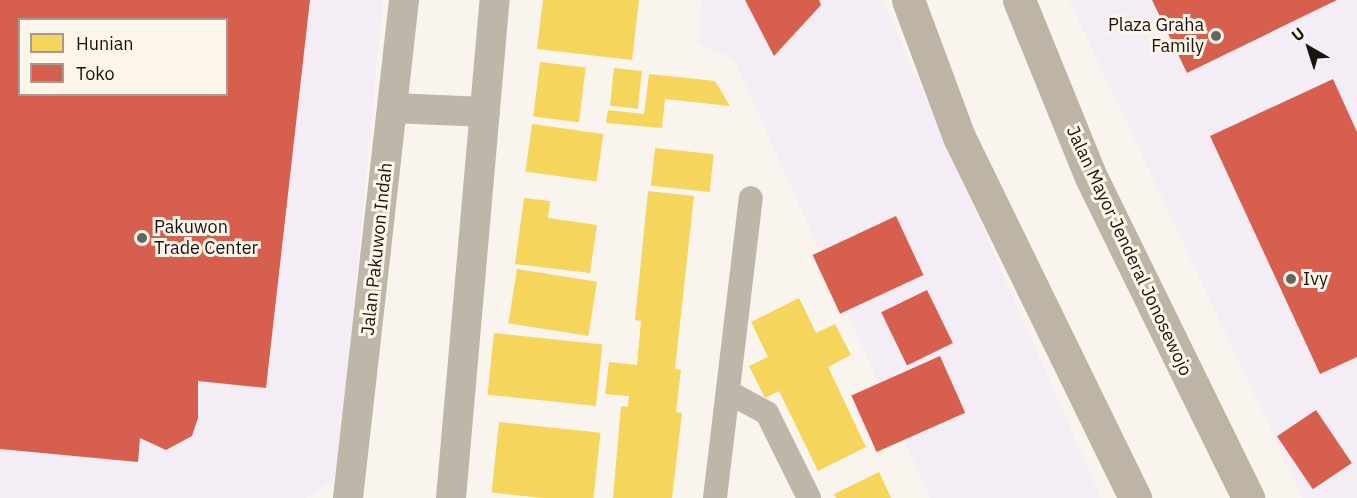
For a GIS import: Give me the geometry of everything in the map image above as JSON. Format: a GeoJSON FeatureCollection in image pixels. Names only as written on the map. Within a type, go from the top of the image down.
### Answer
{"type":"FeatureCollection","features":[{"type":"Feature","properties":{"kind":"main road"},"geometry":{"type":"LineString","coordinates":[[908,0],[959,137],[1135,498]]}},
{"type":"Feature","properties":{"kind":"main road","name":"Jalan Mayor Jenderal Jonosewojo"},"geometry":{"type":"LineString","coordinates":[[1019,0],[1090,175],[1248,498]]}},
{"type":"Feature","properties":{"kind":"street","name":"Jalan Pakuwon Indah"},"geometry":{"type":"LineString","coordinates":[[348,498],[404,0]]}},
{"type":"Feature","properties":{"kind":"street"},"geometry":{"type":"LineString","coordinates":[[451,498],[495,0]]}},
{"type":"Feature","properties":{"kind":"street"},"geometry":{"type":"LineString","coordinates":[[393,108],[485,112]]}},
{"type":"Feature","properties":{"kind":"street"},"geometry":{"type":"LineString","coordinates":[[715,498],[751,198]]}},
{"type":"Feature","properties":{"kind":"street"},"geometry":{"type":"LineString","coordinates":[[728,392],[767,413],[809,498]]}},
{"type":"Feature","properties":{"kind":"shaded area","name":"Pakuwon Trade Center"},"geometry":{"type":"Polygon","coordinates":[[[0,0],[383,0],[337,478],[306,498],[0,498],[0,0]]]}},
{"type":"Feature","properties":{"kind":"shaded area"},"geometry":{"type":"Polygon","coordinates":[[[701,0],[883,0],[1101,498],[930,498],[734,59],[699,44],[701,0]]]}},
{"type":"Feature","properties":{"kind":"shaded area"},"geometry":{"type":"Polygon","coordinates":[[[1069,0],[1357,0],[1357,498],[1303,498],[1069,0]]]}},
{"type":"Feature","properties":{"kind":"building: Hunian"},"geometry":{"type":"Polygon","coordinates":[[[543,0],[639,0],[632,60],[537,49],[543,0]]]}},
{"type":"Feature","properties":{"kind":"building: Hunian"},"geometry":{"type":"Polygon","coordinates":[[[540,62],[586,68],[579,122],[533,117],[540,62]]]}},
{"type":"Feature","properties":{"kind":"building: Hunian"},"geometry":{"type":"Polygon","coordinates":[[[614,68],[642,71],[638,109],[610,106],[614,68]]]}},
{"type":"Feature","properties":{"kind":"building: Hunian"},"geometry":{"type":"Polygon","coordinates":[[[649,74],[715,81],[730,106],[665,99],[662,128],[606,123],[608,110],[644,114],[649,74]]]}},
{"type":"Feature","properties":{"kind":"building: Hunian"},"geometry":{"type":"Polygon","coordinates":[[[532,124],[603,134],[597,182],[525,172],[532,124]]]}},
{"type":"Feature","properties":{"kind":"building: Hunian"},"geometry":{"type":"Polygon","coordinates":[[[655,148],[714,154],[710,192],[651,186],[655,148]]]}},
{"type":"Feature","properties":{"kind":"building: Hunian"},"geometry":{"type":"Polygon","coordinates":[[[648,191],[694,196],[675,369],[681,370],[676,412],[682,413],[672,498],[613,498],[621,406],[628,407],[629,396],[605,394],[609,362],[637,365],[641,321],[635,320],[648,191]]]}},
{"type":"Feature","properties":{"kind":"building: Hunian"},"geometry":{"type":"Polygon","coordinates":[[[524,198],[550,201],[548,218],[597,225],[590,273],[515,264],[524,198]]]}},
{"type":"Feature","properties":{"kind":"building: Hunian"},"geometry":{"type":"Polygon","coordinates":[[[517,269],[597,282],[588,336],[508,323],[517,269]]]}},
{"type":"Feature","properties":{"kind":"building: Hunian"},"geometry":{"type":"Polygon","coordinates":[[[799,298],[816,333],[835,324],[851,355],[828,367],[866,447],[818,471],[779,391],[765,398],[749,366],[768,357],[751,322],[799,298]]]}},
{"type":"Feature","properties":{"kind":"building: Hunian"},"geometry":{"type":"Polygon","coordinates":[[[494,333],[602,344],[596,406],[488,395],[494,333]]]}},
{"type":"Feature","properties":{"kind":"building: Hunian"},"geometry":{"type":"Polygon","coordinates":[[[499,422],[600,433],[594,498],[543,498],[492,493],[499,422]]]}},
{"type":"Feature","properties":{"kind":"building: Hunian"},"geometry":{"type":"Polygon","coordinates":[[[879,472],[891,498],[836,498],[834,494],[879,472]]]}},
{"type":"Feature","properties":{"kind":"building: Toko","name":"Pakuwon Trade Center"},"geometry":{"type":"Polygon","coordinates":[[[0,0],[310,0],[266,388],[198,381],[198,418],[192,436],[166,450],[140,438],[138,462],[0,449],[0,0]]]}},
{"type":"Feature","properties":{"kind":"building: Toko"},"geometry":{"type":"Polygon","coordinates":[[[745,0],[819,0],[821,5],[774,56],[745,0]]]}},
{"type":"Feature","properties":{"kind":"building: Toko","name":"Plaza Graha Family"},"geometry":{"type":"Polygon","coordinates":[[[1152,0],[1337,0],[1187,73],[1152,0]]]}},
{"type":"Feature","properties":{"kind":"building: Toko"},"geometry":{"type":"Polygon","coordinates":[[[1333,79],[1357,132],[1357,357],[1320,374],[1210,136],[1333,79]]]}},
{"type":"Feature","properties":{"kind":"building: Toko"},"geometry":{"type":"Polygon","coordinates":[[[896,216],[923,275],[840,314],[813,255],[896,216]]]}},
{"type":"Feature","properties":{"kind":"building: Toko"},"geometry":{"type":"Polygon","coordinates":[[[927,290],[953,343],[907,365],[881,312],[927,290]]]}},
{"type":"Feature","properties":{"kind":"building: Toko"},"geometry":{"type":"Polygon","coordinates":[[[940,356],[965,413],[877,452],[851,395],[940,356]]]}},
{"type":"Feature","properties":{"kind":"building: Toko"},"geometry":{"type":"Polygon","coordinates":[[[1316,410],[1352,463],[1313,489],[1277,436],[1316,410]]]}},
{"type":"Feature","properties":{"kind":"place","name":"Plaza Graha Family"},"geometry":{"type":"Point","coordinates":[1216,36]}},
{"type":"Feature","properties":{"kind":"place","name":"Pakuwon Trade Center"},"geometry":{"type":"Point","coordinates":[142,238]}},
{"type":"Feature","properties":{"kind":"place","name":"Ivy"},"geometry":{"type":"Point","coordinates":[1291,279]}}]}
